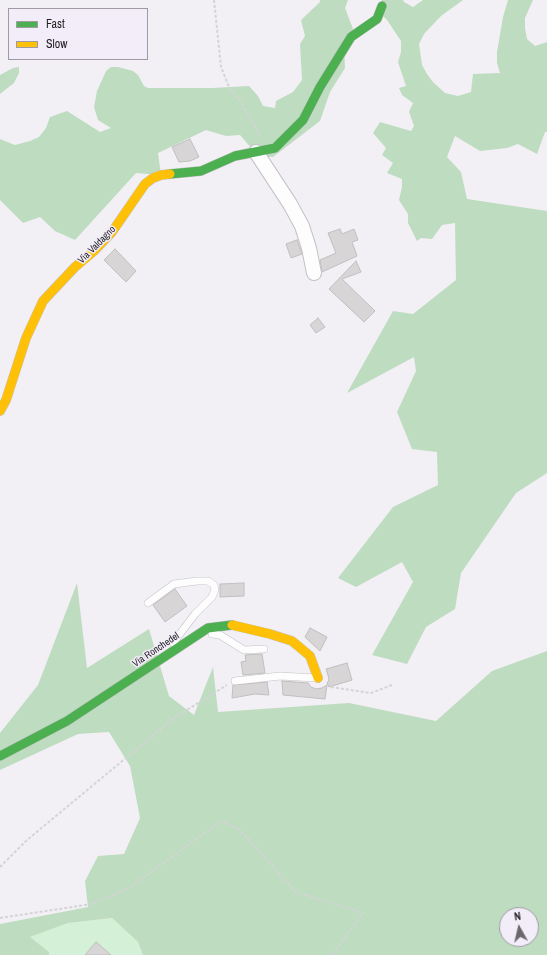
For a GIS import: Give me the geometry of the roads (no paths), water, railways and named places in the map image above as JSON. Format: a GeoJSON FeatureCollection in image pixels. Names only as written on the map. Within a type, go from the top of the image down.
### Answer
{"type":"FeatureCollection","features":[{"type":"Feature","properties":{"kind":"street","name":"Via Valdagno"},"geometry":{"type":"LineString","coordinates":[[0,411],[6,400],[26,338],[43,301],[75,267],[94,251],[112,232],[145,184],[153,178],[161,175],[201,170],[235,156],[275,148],[303,120],[320,87],[351,37],[377,19],[382,6]]}},
{"type":"Feature","properties":{"kind":"street"},"geometry":{"type":"LineString","coordinates":[[256,152],[290,204],[302,226],[309,248],[314,273]]}},
{"type":"Feature","properties":{"kind":"street","name":"Via Ronchedel"},"geometry":{"type":"LineString","coordinates":[[0,756],[67,721],[208,628],[234,625],[292,641],[310,656],[318,678]]}},
{"type":"Feature","properties":{"kind":"lane"},"geometry":{"type":"LineString","coordinates":[[148,603],[174,584],[208,581],[214,585],[215,590],[212,597],[195,614],[162,658]]}},
{"type":"Feature","properties":{"kind":"lane"},"geometry":{"type":"LineString","coordinates":[[200,633],[220,635],[244,650],[264,649]]}},
{"type":"Feature","properties":{"kind":"lane"},"geometry":{"type":"LineString","coordinates":[[235,680],[280,676],[318,678]]}}]}
